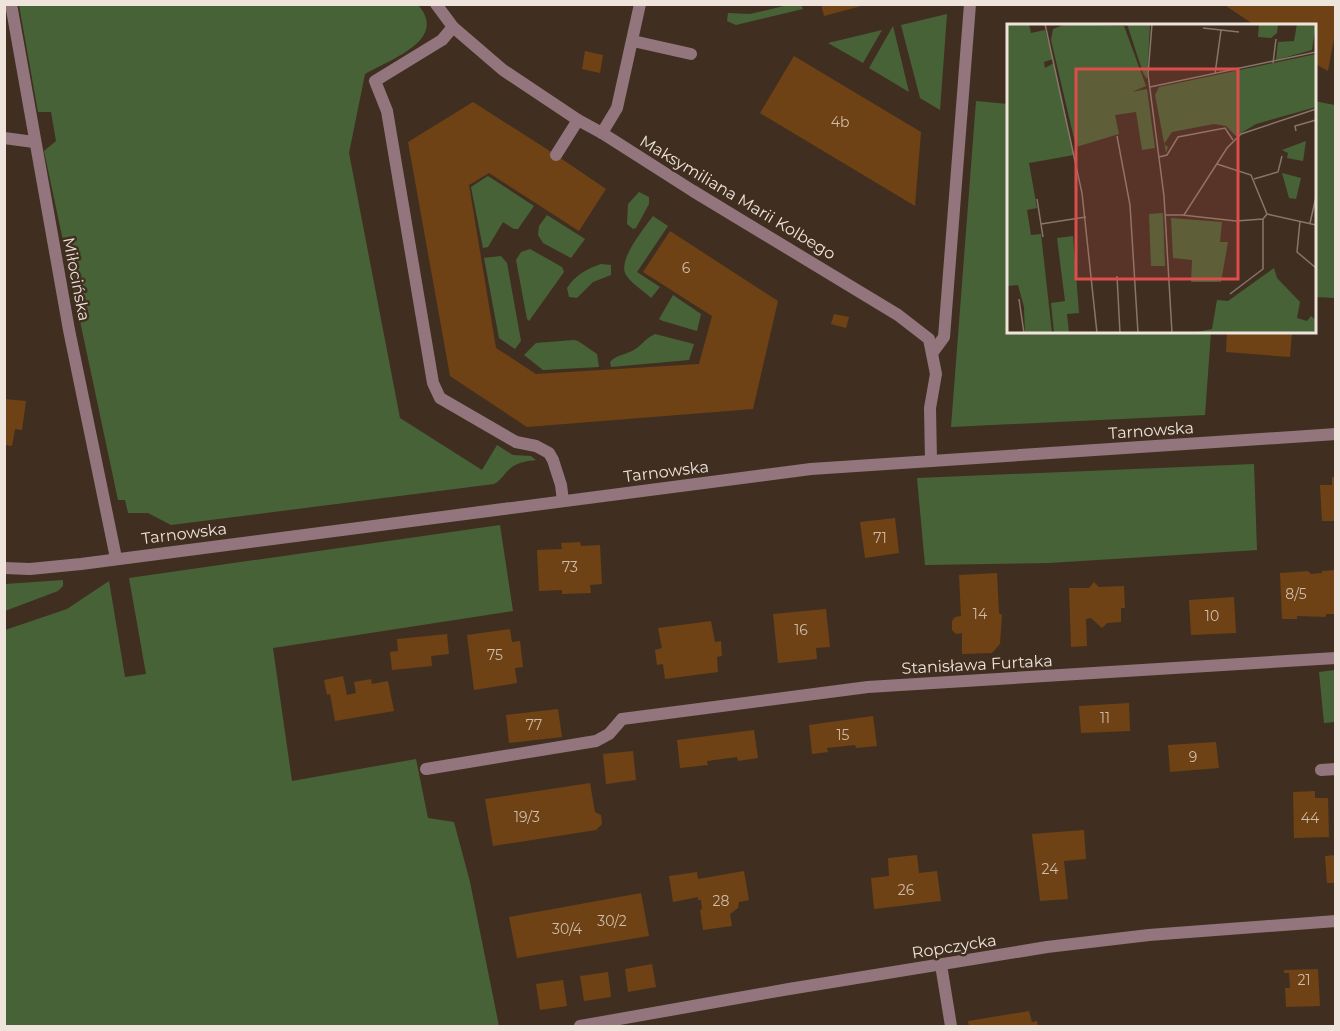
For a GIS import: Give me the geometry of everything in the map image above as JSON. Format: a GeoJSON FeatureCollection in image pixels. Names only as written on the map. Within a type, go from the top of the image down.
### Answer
{"type":"FeatureCollection","features":[{"type":"Feature","properties":{"kind":"street","name":"Miłocińska"},"geometry":{"type":"LineString","coordinates":[[11,4],[69,330],[116,558]]}},
{"type":"Feature","properties":{"kind":"street","name":"Maksymiliana Marii Kolbego"},"geometry":{"type":"LineString","coordinates":[[436,4],[453,27],[503,70],[578,120],[898,315],[929,339],[933,352]]}},
{"type":"Feature","properties":{"kind":"street"},"geometry":{"type":"LineString","coordinates":[[602,133],[617,108],[639,4]]}},
{"type":"Feature","properties":{"kind":"street"},"geometry":{"type":"LineString","coordinates":[[931,461],[930,408],[936,374],[933,352],[944,338],[970,4]]}},
{"type":"Feature","properties":{"kind":"street"},"geometry":{"type":"LineString","coordinates":[[453,27],[442,40],[375,81],[387,111],[433,383],[440,398],[516,442],[536,446],[549,453],[561,485],[562,501]]}},
{"type":"Feature","properties":{"kind":"street"},"geometry":{"type":"LineString","coordinates":[[633,41],[691,54]]}},
{"type":"Feature","properties":{"kind":"street"},"geometry":{"type":"LineString","coordinates":[[556,154],[578,120]]}},
{"type":"Feature","properties":{"kind":"street"},"geometry":{"type":"LineString","coordinates":[[4,138],[34,142]]}},
{"type":"Feature","properties":{"kind":"street","name":"Tarnowska"},"geometry":{"type":"LineString","coordinates":[[4,568],[30,569],[811,469],[1335,434]]}},
{"type":"Feature","properties":{"kind":"street","name":"Stanisława Furtaka"},"geometry":{"type":"LineString","coordinates":[[426,769],[596,741],[609,734],[622,719],[868,687],[1335,658]]}},
{"type":"Feature","properties":{"kind":"street"},"geometry":{"type":"LineString","coordinates":[[1321,770],[1335,769]]}},
{"type":"Feature","properties":{"kind":"street","name":"Ropczycka"},"geometry":{"type":"LineString","coordinates":[[580,1026],[1047,947],[1335,921]]}},
{"type":"Feature","properties":{"kind":"street"},"geometry":{"type":"LineString","coordinates":[[941,965],[951,1026]]}},
{"type":"Feature","properties":{"kind":"green space"},"geometry":{"type":"Polygon","coordinates":[[[19,5],[418,5],[426,17],[426,28],[421,38],[401,55],[365,74],[349,153],[400,418],[482,470],[497,445],[513,455],[531,456],[536,460],[515,465],[494,484],[171,525],[148,513],[128,513],[125,500],[118,500],[44,151],[56,141],[51,112],[38,112],[19,5]]]}},
{"type":"Feature","properties":{"kind":"green space"},"geometry":{"type":"Polygon","coordinates":[[[788,5],[801,5],[803,9],[736,25],[727,21],[728,13],[750,14],[788,5]]]}},
{"type":"Feature","properties":{"kind":"green space"},"geometry":{"type":"Polygon","coordinates":[[[947,14],[940,110],[920,98],[901,25],[947,14]]]}},
{"type":"Feature","properties":{"kind":"green space"},"geometry":{"type":"Polygon","coordinates":[[[893,26],[909,92],[869,68],[893,26]]]}},
{"type":"Feature","properties":{"kind":"green space"},"geometry":{"type":"Polygon","coordinates":[[[882,30],[863,63],[828,43],[882,30]]]}},
{"type":"Feature","properties":{"kind":"green space"},"geometry":{"type":"Polygon","coordinates":[[[976,101],[1007,104],[1007,333],[1211,333],[1205,415],[951,427],[976,101]]]}},
{"type":"Feature","properties":{"kind":"green space"},"geometry":{"type":"Polygon","coordinates":[[[1316,101],[1335,105],[1335,298],[1316,297],[1316,101]]]}},
{"type":"Feature","properties":{"kind":"green space"},"geometry":{"type":"Polygon","coordinates":[[[488,176],[534,206],[518,229],[503,222],[488,247],[483,248],[471,187],[488,176]]]}},
{"type":"Feature","properties":{"kind":"green space"},"geometry":{"type":"Polygon","coordinates":[[[639,192],[649,197],[649,204],[636,228],[633,229],[627,224],[628,204],[639,192]]]}},
{"type":"Feature","properties":{"kind":"green space"},"geometry":{"type":"Polygon","coordinates":[[[547,215],[585,239],[571,258],[543,243],[538,235],[539,226],[547,215]]]}},
{"type":"Feature","properties":{"kind":"green space"},"geometry":{"type":"Polygon","coordinates":[[[653,216],[668,226],[637,272],[660,287],[651,298],[626,275],[624,269],[628,253],[653,216]]]}},
{"type":"Feature","properties":{"kind":"green space"},"geometry":{"type":"Polygon","coordinates":[[[530,249],[562,267],[564,272],[529,321],[516,260],[521,252],[530,249]]]}},
{"type":"Feature","properties":{"kind":"green space"},"geometry":{"type":"Polygon","coordinates":[[[501,256],[507,263],[521,341],[515,349],[499,338],[484,258],[501,256]]]}},
{"type":"Feature","properties":{"kind":"green space"},"geometry":{"type":"Polygon","coordinates":[[[601,264],[611,265],[611,275],[593,282],[577,298],[569,297],[567,288],[573,280],[586,270],[601,264]]]}},
{"type":"Feature","properties":{"kind":"green space"},"geometry":{"type":"Polygon","coordinates":[[[673,295],[701,314],[697,331],[659,319],[673,295]]]}},
{"type":"Feature","properties":{"kind":"green space"},"geometry":{"type":"Polygon","coordinates":[[[655,334],[694,344],[689,360],[611,367],[610,362],[617,356],[635,349],[655,334]]]}},
{"type":"Feature","properties":{"kind":"green space"},"geometry":{"type":"Polygon","coordinates":[[[574,340],[597,354],[599,367],[543,370],[524,355],[536,343],[574,340]]]}},
{"type":"Feature","properties":{"kind":"green space"},"geometry":{"type":"Polygon","coordinates":[[[1254,464],[1257,550],[1049,563],[925,565],[917,478],[1254,464]]]}},
{"type":"Feature","properties":{"kind":"green space"},"geometry":{"type":"Polygon","coordinates":[[[500,525],[513,611],[273,648],[292,781],[416,759],[428,818],[454,822],[470,882],[499,1026],[5,1026],[5,630],[67,609],[109,581],[125,677],[146,674],[129,578],[500,525]]]}},
{"type":"Feature","properties":{"kind":"green space"},"geometry":{"type":"Polygon","coordinates":[[[63,580],[63,586],[58,591],[5,611],[5,584],[63,580]]]}},
{"type":"Feature","properties":{"kind":"green space"},"geometry":{"type":"Polygon","coordinates":[[[1335,670],[1335,722],[1324,723],[1319,672],[1335,670]]]}},
{"type":"Feature","properties":{"kind":"building"},"geometry":{"type":"Polygon","coordinates":[[[821,4],[865,4],[865,5],[824,16],[821,4]]]}},
{"type":"Feature","properties":{"kind":"building"},"geometry":{"type":"Polygon","coordinates":[[[1223,4],[1336,4],[1336,28],[1328,71],[1316,64],[1316,24],[1253,24],[1223,4]]]}},
{"type":"Feature","properties":{"kind":"building"},"geometry":{"type":"Polygon","coordinates":[[[585,51],[603,55],[600,73],[582,69],[585,51]]]}},
{"type":"Feature","properties":{"kind":"building"},"geometry":{"type":"Polygon","coordinates":[[[794,56],[921,132],[915,206],[760,113],[794,56]]]}},
{"type":"Feature","properties":{"kind":"building"},"geometry":{"type":"Polygon","coordinates":[[[473,102],[606,189],[579,231],[489,173],[469,185],[496,348],[536,374],[699,364],[712,316],[643,272],[670,231],[778,301],[753,409],[527,427],[450,376],[408,142],[473,102]]]}},
{"type":"Feature","properties":{"kind":"building"},"geometry":{"type":"Polygon","coordinates":[[[834,314],[849,317],[846,328],[831,324],[834,314]]]}},
{"type":"Feature","properties":{"kind":"building"},"geometry":{"type":"Polygon","coordinates":[[[1227,333],[1292,333],[1290,357],[1226,352],[1227,333]]]}},
{"type":"Feature","properties":{"kind":"building"},"geometry":{"type":"Polygon","coordinates":[[[4,399],[26,401],[22,430],[15,429],[12,446],[4,445],[4,399]]]}},
{"type":"Feature","properties":{"kind":"building"},"geometry":{"type":"Polygon","coordinates":[[[1332,477],[1336,477],[1336,521],[1322,521],[1320,485],[1332,485],[1332,477]]]}},
{"type":"Feature","properties":{"kind":"building"},"geometry":{"type":"Polygon","coordinates":[[[895,518],[899,553],[865,558],[860,522],[895,518]]]}},
{"type":"Feature","properties":{"kind":"building"},"geometry":{"type":"Polygon","coordinates":[[[580,542],[581,546],[600,545],[602,584],[590,585],[591,593],[562,594],[562,590],[539,591],[537,550],[562,549],[561,543],[580,542]]]}},
{"type":"Feature","properties":{"kind":"building"},"geometry":{"type":"Polygon","coordinates":[[[1336,570],[1336,614],[1326,614],[1326,617],[1297,616],[1297,619],[1282,619],[1280,573],[1308,571],[1311,574],[1336,570]]]}},
{"type":"Feature","properties":{"kind":"building"},"geometry":{"type":"Polygon","coordinates":[[[997,573],[999,613],[1002,615],[1000,644],[992,653],[962,654],[962,633],[956,634],[952,630],[952,621],[955,617],[961,616],[959,575],[997,573]]]}},
{"type":"Feature","properties":{"kind":"building"},"geometry":{"type":"Polygon","coordinates":[[[1094,582],[1099,587],[1124,586],[1125,608],[1121,608],[1121,622],[1107,623],[1102,628],[1091,618],[1086,619],[1087,646],[1071,647],[1069,588],[1089,588],[1094,582]]]}},
{"type":"Feature","properties":{"kind":"building"},"geometry":{"type":"Polygon","coordinates":[[[1234,597],[1236,633],[1191,635],[1189,600],[1234,597]]]}},
{"type":"Feature","properties":{"kind":"building"},"geometry":{"type":"Polygon","coordinates":[[[826,609],[830,647],[816,648],[817,659],[778,663],[773,614],[826,609]]]}},
{"type":"Feature","properties":{"kind":"building"},"geometry":{"type":"Polygon","coordinates":[[[711,621],[715,642],[721,641],[722,656],[717,657],[718,672],[665,679],[663,664],[657,665],[655,650],[662,648],[658,628],[711,621]]]}},
{"type":"Feature","properties":{"kind":"building"},"geometry":{"type":"Polygon","coordinates":[[[510,629],[512,642],[520,641],[523,667],[515,668],[517,683],[474,690],[467,635],[510,629]]]}},
{"type":"Feature","properties":{"kind":"building"},"geometry":{"type":"Polygon","coordinates":[[[447,634],[449,654],[431,656],[432,666],[392,670],[390,652],[398,651],[397,639],[447,634]]]}},
{"type":"Feature","properties":{"kind":"building"},"geometry":{"type":"Polygon","coordinates":[[[343,676],[347,695],[356,693],[354,682],[371,679],[372,684],[388,681],[394,711],[335,721],[330,694],[327,695],[324,680],[343,676]]]}},
{"type":"Feature","properties":{"kind":"building"},"geometry":{"type":"Polygon","coordinates":[[[1129,703],[1130,731],[1081,733],[1079,706],[1129,703]]]}},
{"type":"Feature","properties":{"kind":"building"},"geometry":{"type":"Polygon","coordinates":[[[558,709],[562,737],[509,743],[506,715],[558,709]]]}},
{"type":"Feature","properties":{"kind":"building"},"geometry":{"type":"Polygon","coordinates":[[[873,716],[877,746],[856,748],[855,745],[827,748],[828,752],[812,754],[809,725],[873,716]]]}},
{"type":"Feature","properties":{"kind":"building"},"geometry":{"type":"Polygon","coordinates":[[[754,730],[758,758],[738,761],[737,757],[707,761],[708,765],[680,768],[677,740],[754,730]]]}},
{"type":"Feature","properties":{"kind":"building"},"geometry":{"type":"Polygon","coordinates":[[[1216,742],[1219,768],[1170,772],[1168,745],[1216,742]]]}},
{"type":"Feature","properties":{"kind":"building"},"geometry":{"type":"Polygon","coordinates":[[[633,751],[636,780],[606,784],[603,754],[633,751]]]}},
{"type":"Feature","properties":{"kind":"building"},"geometry":{"type":"Polygon","coordinates":[[[590,783],[595,812],[601,815],[602,824],[596,830],[493,846],[485,799],[590,783]]]}},
{"type":"Feature","properties":{"kind":"building"},"geometry":{"type":"Polygon","coordinates":[[[1315,791],[1315,798],[1328,798],[1329,837],[1294,838],[1293,792],[1315,791]]]}},
{"type":"Feature","properties":{"kind":"building"},"geometry":{"type":"Polygon","coordinates":[[[1084,830],[1086,859],[1064,861],[1068,899],[1040,901],[1032,834],[1084,830]]]}},
{"type":"Feature","properties":{"kind":"building"},"geometry":{"type":"Polygon","coordinates":[[[917,855],[919,873],[937,871],[941,901],[874,909],[871,878],[889,876],[888,858],[917,855]]]}},
{"type":"Feature","properties":{"kind":"building"},"geometry":{"type":"Polygon","coordinates":[[[1336,855],[1336,883],[1327,883],[1325,856],[1336,855]]]}},
{"type":"Feature","properties":{"kind":"building"},"geometry":{"type":"Polygon","coordinates":[[[744,871],[749,900],[739,902],[738,908],[730,914],[732,926],[703,930],[701,900],[698,900],[698,897],[673,902],[669,876],[697,872],[698,879],[744,871]]]}},
{"type":"Feature","properties":{"kind":"building"},"geometry":{"type":"Polygon","coordinates":[[[641,893],[649,936],[517,958],[509,917],[641,893]]]}},
{"type":"Feature","properties":{"kind":"building"},"geometry":{"type":"Polygon","coordinates":[[[652,964],[656,987],[628,992],[625,969],[652,964]]]}},
{"type":"Feature","properties":{"kind":"building"},"geometry":{"type":"Polygon","coordinates":[[[1318,969],[1320,1006],[1286,1007],[1285,988],[1290,988],[1289,973],[1284,973],[1284,970],[1318,969]]]}},
{"type":"Feature","properties":{"kind":"building"},"geometry":{"type":"Polygon","coordinates":[[[608,972],[611,997],[584,1001],[580,976],[608,972]]]}},
{"type":"Feature","properties":{"kind":"building"},"geometry":{"type":"Polygon","coordinates":[[[563,980],[567,1006],[540,1010],[536,984],[563,980]]]}},
{"type":"Feature","properties":{"kind":"building"},"geometry":{"type":"Polygon","coordinates":[[[1029,1011],[1032,1022],[1037,1021],[1038,1026],[969,1026],[968,1021],[1029,1011]]]}}]}
